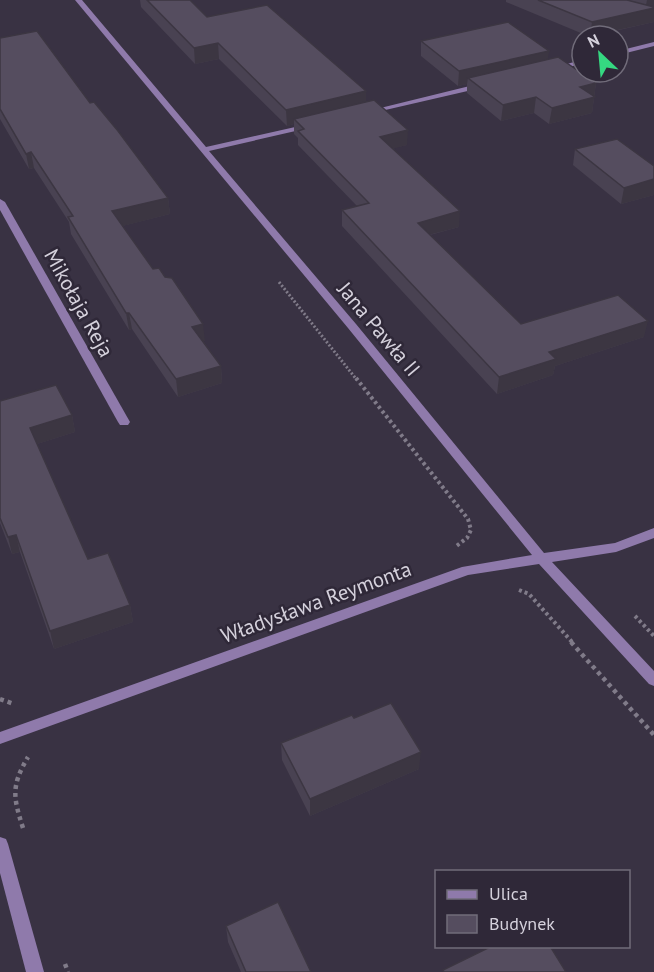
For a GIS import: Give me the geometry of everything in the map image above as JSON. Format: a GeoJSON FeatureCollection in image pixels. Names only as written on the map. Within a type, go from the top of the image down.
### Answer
{"type":"FeatureCollection","features":[{"type":"Feature","properties":{"kind":"street","name":"Jana Pawła II"},"geometry":{"type":"LineString","coordinates":[[78,0],[352,326],[541,558],[654,680]]}},
{"type":"Feature","properties":{"kind":"street"},"geometry":{"type":"LineString","coordinates":[[630,50],[654,44]]}},
{"type":"Feature","properties":{"kind":"street"},"geometry":{"type":"LineString","coordinates":[[547,70],[570,65]]}},
{"type":"Feature","properties":{"kind":"street"},"geometry":{"type":"LineString","coordinates":[[363,113],[490,83]]}},
{"type":"Feature","properties":{"kind":"street"},"geometry":{"type":"LineString","coordinates":[[203,150],[317,124]]}},
{"type":"Feature","properties":{"kind":"street","name":"Mikołaja Reja"},"geometry":{"type":"LineString","coordinates":[[0,202],[124,422]]}},
{"type":"Feature","properties":{"kind":"street","name":"Władysława Reymonta"},"geometry":{"type":"LineString","coordinates":[[0,738],[467,570],[616,547],[654,533]]}},
{"type":"Feature","properties":{"kind":"street"},"geometry":{"type":"LineString","coordinates":[[0,844],[35,972]]}},
{"type":"Feature","properties":{"kind":"path"},"geometry":{"type":"LineString","coordinates":[[275,277],[468,519],[471,530],[453,551],[467,570]]}},
{"type":"Feature","properties":{"kind":"path"},"geometry":{"type":"LineString","coordinates":[[517,589],[529,594],[654,735]]}},
{"type":"Feature","properties":{"kind":"path"},"geometry":{"type":"LineString","coordinates":[[26,837],[11,791],[18,773],[31,752]]}},
{"type":"Feature","properties":{"kind":"path"},"geometry":{"type":"LineString","coordinates":[[64,961],[68,972]]}},
{"type":"Feature","properties":{"kind":"building"},"geometry":{"type":"Polygon","coordinates":[[[147,0],[190,0],[207,17],[267,5],[366,91],[286,110],[218,43],[194,48],[147,0]]]}},
{"type":"Feature","properties":{"kind":"building"},"geometry":{"type":"Polygon","coordinates":[[[538,0],[627,0],[654,8],[592,22],[538,0]]]}},
{"type":"Feature","properties":{"kind":"building"},"geometry":{"type":"Polygon","coordinates":[[[508,22],[549,51],[459,71],[421,41],[508,22]]]}},
{"type":"Feature","properties":{"kind":"building"},"geometry":{"type":"Polygon","coordinates":[[[37,31],[90,103],[94,102],[118,131],[168,198],[112,211],[153,269],[159,268],[165,277],[172,278],[203,324],[192,327],[221,366],[176,379],[129,313],[126,313],[68,217],[73,216],[31,152],[26,154],[0,109],[0,38],[37,31]]]}},
{"type":"Feature","properties":{"kind":"building"},"geometry":{"type":"Polygon","coordinates":[[[558,57],[570,65],[570,84],[592,84],[580,87],[595,97],[552,108],[536,97],[503,105],[468,78],[558,57]]]}},
{"type":"Feature","properties":{"kind":"building"},"geometry":{"type":"Polygon","coordinates":[[[374,100],[408,130],[380,137],[460,211],[418,223],[521,324],[618,295],[648,321],[549,352],[556,359],[499,377],[342,210],[369,203],[298,131],[304,129],[294,119],[374,100]]]}},
{"type":"Feature","properties":{"kind":"building"},"geometry":{"type":"Polygon","coordinates":[[[617,139],[654,166],[654,179],[624,188],[575,149],[617,139]]]}},
{"type":"Feature","properties":{"kind":"building"},"geometry":{"type":"Polygon","coordinates":[[[56,385],[72,415],[30,428],[88,559],[108,553],[130,605],[50,631],[16,535],[8,537],[0,518],[0,401],[56,385]]]}},
{"type":"Feature","properties":{"kind":"building"},"geometry":{"type":"Polygon","coordinates":[[[391,703],[421,752],[310,799],[281,743],[352,715],[354,718],[391,703]]]}},
{"type":"Feature","properties":{"kind":"building"},"geometry":{"type":"Polygon","coordinates":[[[278,902],[311,972],[246,972],[226,926],[278,902]]]}},
{"type":"Feature","properties":{"kind":"building"},"geometry":{"type":"Polygon","coordinates":[[[488,948],[551,948],[566,972],[444,972],[443,970],[488,948]]]}}]}
